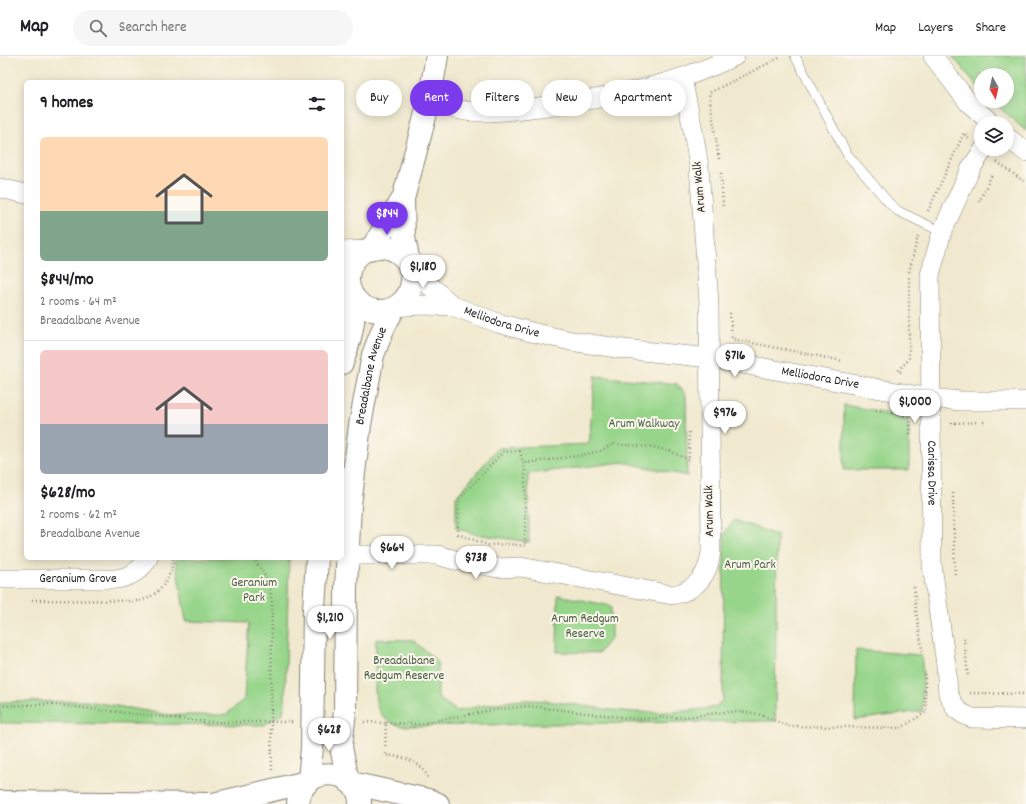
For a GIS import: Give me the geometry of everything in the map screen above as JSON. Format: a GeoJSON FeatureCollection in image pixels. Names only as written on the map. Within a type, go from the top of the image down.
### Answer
{"type":"FeatureCollection","features":[{"type":"Feature","properties":{"kind":"street"},"geometry":{"type":"LineString","coordinates":[[433,80],[437,56]]}},
{"type":"Feature","properties":{"kind":"street"},"geometry":{"type":"LineString","coordinates":[[463,109],[475,112],[496,112],[604,97],[682,79],[711,68],[735,56]]}},
{"type":"Feature","properties":{"kind":"street"},"geometry":{"type":"LineString","coordinates":[[933,56],[968,102],[983,116]]}},
{"type":"Feature","properties":{"kind":"street","name":"Arum Walk"},"geometry":{"type":"LineString","coordinates":[[347,555],[437,554],[455,560],[498,568],[521,567],[672,595],[691,589],[700,582],[706,572],[711,557],[709,303],[699,167],[682,79]]}},
{"type":"Feature","properties":{"kind":"street"},"geometry":{"type":"LineString","coordinates":[[350,293],[362,305],[372,310],[383,311],[394,308],[403,302],[409,294],[412,284],[404,237],[403,199],[425,116]]}},
{"type":"Feature","properties":{"kind":"street"},"geometry":{"type":"LineString","coordinates":[[1014,143],[1026,152]]}},
{"type":"Feature","properties":{"kind":"street","name":"Carissa Drive"},"geometry":{"type":"LineString","coordinates":[[952,702],[932,565],[930,274],[942,232],[971,168],[979,156]]}},
{"type":"Feature","properties":{"kind":"street"},"geometry":{"type":"LineString","coordinates":[[0,188],[24,194]]}},
{"type":"Feature","properties":{"kind":"street"},"geometry":{"type":"LineString","coordinates":[[344,358],[352,336],[354,316],[349,287],[350,270],[358,257],[370,249],[403,199]]}},
{"type":"Feature","properties":{"kind":"street"},"geometry":{"type":"LineString","coordinates":[[344,251],[391,249],[403,257],[411,272]]}},
{"type":"Feature","properties":{"kind":"street","name":"Melliodora Drive"},"geometry":{"type":"LineString","coordinates":[[411,272],[428,284],[453,306]]}},
{"type":"Feature","properties":{"kind":"street","name":"Melliodora Drive"},"geometry":{"type":"LineString","coordinates":[[394,308],[422,305],[453,306],[498,323],[571,341],[623,349],[710,358],[893,393],[961,401],[1026,402]]}},
{"type":"Feature","properties":{"kind":"street","name":"Breadalbane Avenue"},"geometry":{"type":"LineString","coordinates":[[360,804],[357,791],[350,782],[341,747],[345,711],[347,555],[354,463],[367,384],[378,341],[394,308]]}},
{"type":"Feature","properties":{"kind":"street","name":"Geranium Grove"},"geometry":{"type":"LineString","coordinates":[[0,579],[116,580],[133,574],[142,567],[147,560]]}},
{"type":"Feature","properties":{"kind":"street"},"geometry":{"type":"LineString","coordinates":[[298,804],[302,790],[308,781],[312,748],[314,624],[317,560]]}},
{"type":"Feature","properties":{"kind":"street"},"geometry":{"type":"LineString","coordinates":[[952,702],[962,714],[972,718],[1026,719]]}},
{"type":"Feature","properties":{"kind":"street"},"geometry":{"type":"LineString","coordinates":[[0,802],[213,804],[308,781],[318,776],[329,774],[339,776],[350,782],[428,800],[438,804]]}},
{"type":"Feature","properties":{"kind":"lane"},"geometry":{"type":"LineString","coordinates":[[795,56],[847,154],[856,165],[898,211],[942,232]]}},
{"type":"Feature","properties":{"kind":"path"},"geometry":{"type":"LineString","coordinates":[[719,161],[709,93],[784,56]]}},
{"type":"Feature","properties":{"kind":"path"},"geometry":{"type":"LineString","coordinates":[[978,203],[998,162]]}},
{"type":"Feature","properties":{"kind":"path"},"geometry":{"type":"LineString","coordinates":[[720,168],[723,210]]}},
{"type":"Feature","properties":{"kind":"path"},"geometry":{"type":"LineString","coordinates":[[730,306],[732,339],[846,361]]}},
{"type":"Feature","properties":{"kind":"path"},"geometry":{"type":"LineString","coordinates":[[890,413],[898,371],[891,370]]}},
{"type":"Feature","properties":{"kind":"path"},"geometry":{"type":"LineString","coordinates":[[952,430],[952,422],[990,422]]}},
{"type":"Feature","properties":{"kind":"path"},"geometry":{"type":"LineString","coordinates":[[525,463],[578,456],[600,451],[614,444],[659,448],[688,460],[689,428]]}},
{"type":"Feature","properties":{"kind":"path"},"geometry":{"type":"LineString","coordinates":[[520,451],[525,463],[525,546],[509,544],[488,545],[458,534],[459,499],[502,452],[520,451]]}},
{"type":"Feature","properties":{"kind":"path"},"geometry":{"type":"LineString","coordinates":[[953,491],[955,579]]}},
{"type":"Feature","properties":{"kind":"path"},"geometry":{"type":"LineString","coordinates":[[0,706],[55,705],[207,722],[271,722],[272,598],[269,583],[255,560]]}},
{"type":"Feature","properties":{"kind":"path"},"geometry":{"type":"LineString","coordinates":[[964,637],[968,681]]}},
{"type":"Feature","properties":{"kind":"path"},"geometry":{"type":"LineString","coordinates":[[968,687],[968,693],[1026,694]]}},
{"type":"Feature","properties":{"kind":"path"},"geometry":{"type":"LineString","coordinates":[[386,723],[420,724],[486,711],[528,706],[638,719],[686,718],[726,712],[749,712],[761,715],[788,726],[901,728],[926,712],[925,694],[952,702]]}},
{"type":"Feature","properties":{"kind":"green space"},"geometry":{"type":"Polygon","coordinates":[[[952,56],[1026,56],[1026,131],[1014,120],[1014,116],[1009,116],[1000,108],[1014,108],[1014,68],[974,68],[974,82],[952,56]]]}},
{"type":"Feature","properties":{"kind":"green space","name":"Arum Walkway"},"geometry":{"type":"Polygon","coordinates":[[[595,376],[677,384],[686,395],[687,476],[622,462],[528,474],[529,542],[475,534],[456,528],[456,497],[498,448],[589,444],[595,376]]]}},
{"type":"Feature","properties":{"kind":"green space"},"geometry":{"type":"Polygon","coordinates":[[[844,405],[900,415],[909,425],[909,470],[844,470],[844,405]]]}},
{"type":"Feature","properties":{"kind":"green space","name":"Arum Park"},"geometry":{"type":"Polygon","coordinates":[[[734,520],[777,535],[775,721],[402,726],[386,719],[381,714],[375,694],[376,639],[413,640],[438,662],[438,698],[457,711],[526,700],[550,701],[634,712],[681,711],[716,707],[723,699],[724,534],[734,520]]]}},
{"type":"Feature","properties":{"kind":"green space","name":"Geranium Park"},"geometry":{"type":"Polygon","coordinates":[[[175,560],[289,560],[285,702],[283,713],[264,725],[0,723],[0,703],[5,702],[87,701],[170,715],[226,715],[244,699],[249,623],[186,621],[175,560]]]}},
{"type":"Feature","properties":{"kind":"green space","name":"Arum Redgum Reserve"},"geometry":{"type":"Polygon","coordinates":[[[558,595],[611,606],[611,638],[599,653],[557,652],[558,595]]]}},
{"type":"Feature","properties":{"kind":"green space"},"geometry":{"type":"Polygon","coordinates":[[[856,650],[921,655],[923,673],[922,711],[855,720],[856,650]]]}},
{"type":"Feature","properties":{"kind":"park label","name":"Breadalbane Redgum Reserve"},"geometry":{"type":"Point","coordinates":[404,668]}}]}
